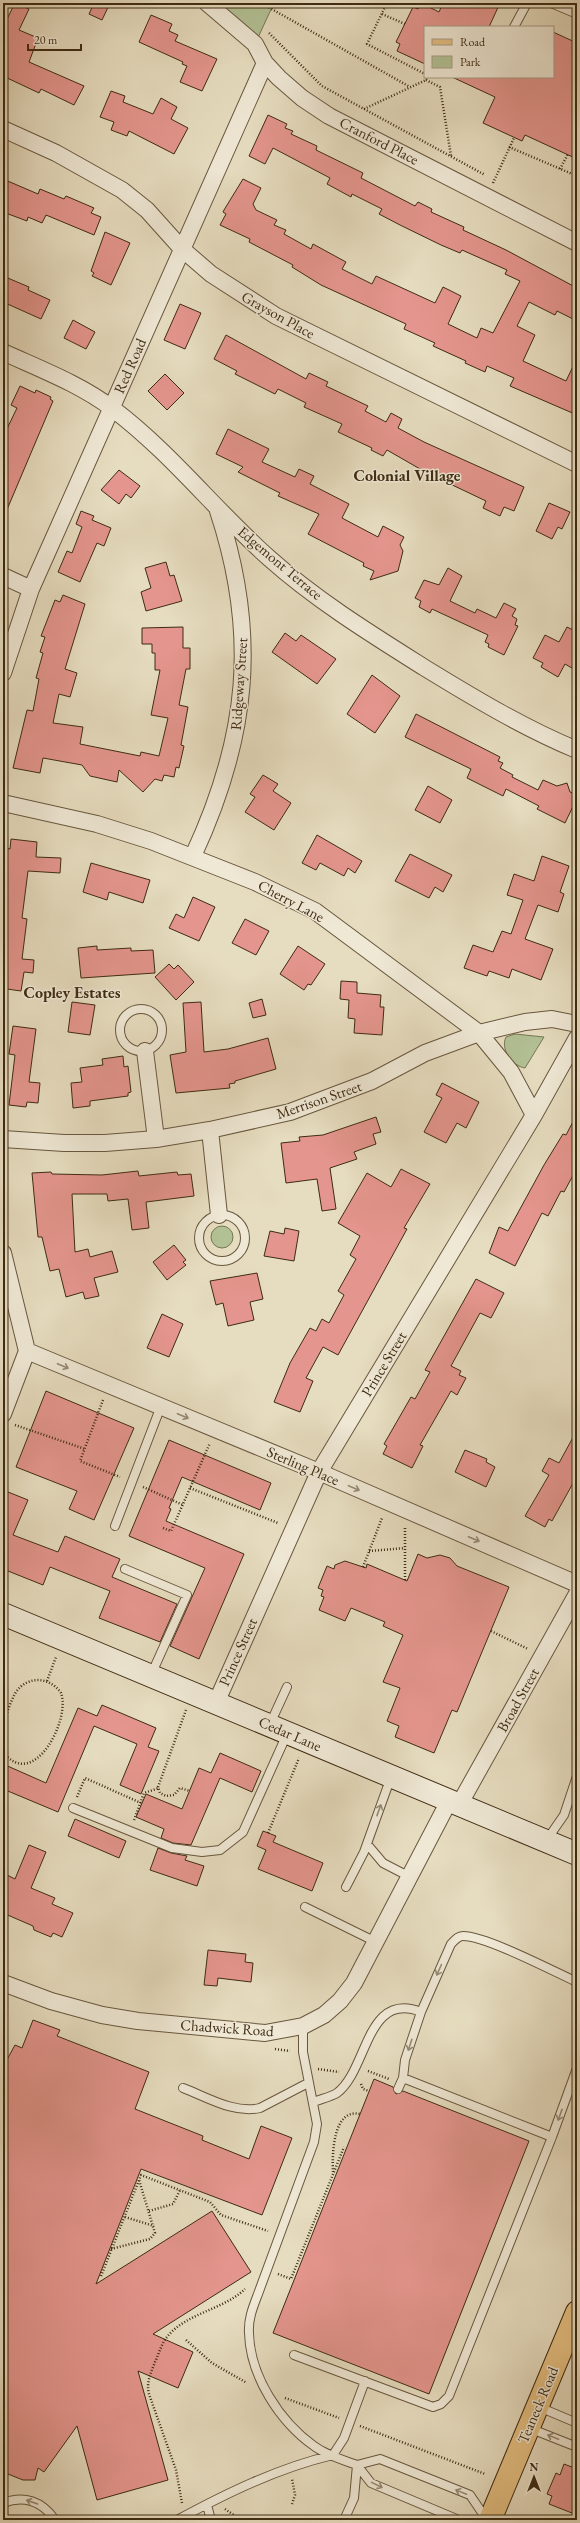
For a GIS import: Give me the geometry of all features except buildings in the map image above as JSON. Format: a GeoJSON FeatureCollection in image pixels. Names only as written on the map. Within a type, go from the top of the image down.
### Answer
{"type":"FeatureCollection","features":[{"type":"Feature","properties":{"kind":"main road","name":"Cedar Lane"},"geometry":{"type":"LineString","coordinates":[[3,1614],[577,1854]]}},
{"type":"Feature","properties":{"kind":"main road","name":"Teaneck Road"},"geometry":{"type":"LineString","coordinates":[[489,2520],[577,2314]]}},
{"type":"Feature","properties":{"kind":"street","name":"Cranford Place"},"geometry":{"type":"LineString","coordinates":[[208,3],[255,44],[265,63],[302,98],[329,116],[577,243]]}},
{"type":"Feature","properties":{"kind":"street","name":"Red Road"},"geometry":{"type":"LineString","coordinates":[[3,673],[31,590],[265,63]]}},
{"type":"Feature","properties":{"kind":"street","name":"Grayson Place"},"geometry":{"type":"LineString","coordinates":[[3,129],[56,153],[122,190],[147,210],[182,249],[211,274],[276,316],[577,464]]}},
{"type":"Feature","properties":{"kind":"street","name":"Edgemont Terrace"},"geometry":{"type":"LineString","coordinates":[[3,352],[74,385],[111,408],[141,432],[269,558],[308,590],[383,642],[465,692],[549,738],[577,750]]}},
{"type":"Feature","properties":{"kind":"street","name":"Ridgeway Street"},"geometry":{"type":"LineString","coordinates":[[193,856],[212,815],[226,773],[241,701],[243,656],[240,605],[227,539],[217,508]]}},
{"type":"Feature","properties":{"kind":"street"},"geometry":{"type":"LineString","coordinates":[[3,576],[31,590]]}},
{"type":"Feature","properties":{"kind":"street","name":"Cherry Lane"},"geometry":{"type":"LineString","coordinates":[[3,803],[97,824],[193,856],[255,882],[315,911],[479,1033],[511,1072],[534,1115]]}},
{"type":"Feature","properties":{"kind":"street","name":"Merrison Street"},"geometry":{"type":"LineString","coordinates":[[3,1139],[64,1143],[156,1139],[210,1130],[290,1112],[372,1081],[425,1053],[479,1033],[525,1022],[552,1019],[577,1024]]}},
{"type":"Feature","properties":{"kind":"street","name":"Prince Street"},"geometry":{"type":"LineString","coordinates":[[216,1703],[319,1472],[534,1115],[577,1038]]}},
{"type":"Feature","properties":{"kind":"street"},"geometry":{"type":"LineString","coordinates":[[145,1051],[156,1139]]}},
{"type":"Feature","properties":{"kind":"street"},"geometry":{"type":"LineString","coordinates":[[210,1130],[219,1215]]}},
{"type":"Feature","properties":{"kind":"street"},"geometry":{"type":"LineString","coordinates":[[3,1254],[27,1351],[6,1418]]}},
{"type":"Feature","properties":{"kind":"street","name":"Sterling Place"},"geometry":{"type":"LineString","coordinates":[[27,1351],[319,1472],[577,1584]]}},
{"type":"Feature","properties":{"kind":"street","name":"Broad Street"},"geometry":{"type":"LineString","coordinates":[[454,1803],[542,1657],[577,1594]]}},
{"type":"Feature","properties":{"kind":"street","name":"Chadwick Road"},"geometry":{"type":"LineString","coordinates":[[3,1983],[52,2001],[138,2021],[265,2033],[303,2026],[324,2015],[340,2001],[354,1984],[410,1877],[454,1803]]}},
{"type":"Feature","properties":{"kind":"lane"},"geometry":{"type":"LineString","coordinates":[[515,26],[527,3]]}},
{"type":"Feature","properties":{"kind":"lane"},"geometry":{"type":"LineString","coordinates":[[551,3],[577,14]]}},
{"type":"Feature","properties":{"kind":"lane"},"geometry":{"type":"LineString","coordinates":[[136,1010],[144,1010],[156,1016],[162,1030],[157,1043],[145,1051],[138,1051],[126,1046],[120,1034],[120,1028],[125,1016],[136,1010]]}},
{"type":"Feature","properties":{"kind":"lane"},"geometry":{"type":"LineString","coordinates":[[219,1215],[235,1218],[245,1231],[244,1247],[240,1254],[226,1262],[212,1259],[201,1249],[199,1242],[199,1234],[206,1221],[219,1215]]}},
{"type":"Feature","properties":{"kind":"lane"},"geometry":{"type":"LineString","coordinates":[[115,1526],[161,1406]]}},
{"type":"Feature","properties":{"kind":"lane"},"geometry":{"type":"LineString","coordinates":[[124,1569],[187,1595],[151,1676]]}},
{"type":"Feature","properties":{"kind":"lane"},"geometry":{"type":"LineString","coordinates":[[73,1808],[172,1848],[202,1852],[220,1850],[243,1832],[287,1733],[287,1687]]}},
{"type":"Feature","properties":{"kind":"lane"},"geometry":{"type":"LineString","coordinates":[[346,1887],[367,1844],[391,1776]]}},
{"type":"Feature","properties":{"kind":"lane"},"geometry":{"type":"LineString","coordinates":[[546,1842],[564,1815],[577,1776]]}},
{"type":"Feature","properties":{"kind":"lane"},"geometry":{"type":"LineString","coordinates":[[367,1844],[383,1863],[410,1877]]}},
{"type":"Feature","properties":{"kind":"lane"},"geometry":{"type":"LineString","coordinates":[[305,1907],[376,1942]]}},
{"type":"Feature","properties":{"kind":"lane"},"geometry":{"type":"LineString","coordinates":[[398,2089],[404,2078],[405,2060],[421,2012],[451,1944],[458,1937],[464,1936],[486,1942],[574,1980]]}},
{"type":"Feature","properties":{"kind":"lane"},"geometry":{"type":"LineString","coordinates":[[314,2102],[337,2092],[350,2076],[363,2049],[384,2015],[397,2007],[421,2012]]}},
{"type":"Feature","properties":{"kind":"lane"},"geometry":{"type":"LineString","coordinates":[[303,2026],[303,2052],[308,2083],[314,2102],[317,2124],[314,2142],[250,2317],[249,2333],[251,2352],[265,2390],[291,2428],[316,2448],[356,2466],[371,2483],[459,2520]]}},
{"type":"Feature","properties":{"kind":"lane"},"geometry":{"type":"LineString","coordinates":[[294,2355],[433,2407],[441,2404],[449,2396],[552,2137],[577,2068]]}},
{"type":"Feature","properties":{"kind":"lane"},"geometry":{"type":"LineString","coordinates":[[404,2078],[552,2137]]}},
{"type":"Feature","properties":{"kind":"lane"},"geometry":{"type":"LineString","coordinates":[[183,2088],[241,2110],[251,2110],[260,2108],[308,2083]]}},
{"type":"Feature","properties":{"kind":"lane"},"geometry":{"type":"LineString","coordinates":[[180,2519],[254,2481],[289,2468],[333,2455],[344,2438],[364,2381]]}},
{"type":"Feature","properties":{"kind":"lane"},"geometry":{"type":"LineString","coordinates":[[538,2406],[577,2423]]}},
{"type":"Feature","properties":{"kind":"lane"},"geometry":{"type":"LineString","coordinates":[[529,2428],[577,2447]]}},
{"type":"Feature","properties":{"kind":"lane"},"geometry":{"type":"LineString","coordinates":[[356,2466],[380,2459],[470,2495],[489,2520]]}},
{"type":"Feature","properties":{"kind":"lane"},"geometry":{"type":"LineString","coordinates":[[344,2520],[354,2498],[356,2466]]}},
{"type":"Feature","properties":{"kind":"lane"},"geometry":{"type":"LineString","coordinates":[[3,2503],[22,2499],[32,2501],[42,2505],[55,2520]]}},
{"type":"Feature","properties":{"kind":"lane"},"geometry":{"type":"LineString","coordinates":[[210,2503],[211,2520]]}},
{"type":"Feature","properties":{"kind":"path"},"geometry":{"type":"LineString","coordinates":[[261,3],[410,87]]}},
{"type":"Feature","properties":{"kind":"path"},"geometry":{"type":"LineString","coordinates":[[387,3],[367,44],[424,73]]}},
{"type":"Feature","properties":{"kind":"path"},"geometry":{"type":"LineString","coordinates":[[382,14],[405,24]]}},
{"type":"Feature","properties":{"kind":"path"},"geometry":{"type":"LineString","coordinates":[[266,29],[322,86],[494,180]]}},
{"type":"Feature","properties":{"kind":"path"},"geometry":{"type":"LineString","coordinates":[[364,109],[426,78],[440,87],[451,156]]}},
{"type":"Feature","properties":{"kind":"path"},"geometry":{"type":"LineString","coordinates":[[487,196],[514,138]]}},
{"type":"Feature","properties":{"kind":"path"},"geometry":{"type":"LineString","coordinates":[[510,147],[577,176]]}},
{"type":"Feature","properties":{"kind":"path"},"geometry":{"type":"LineString","coordinates":[[560,169],[568,154]]}},
{"type":"Feature","properties":{"kind":"path"},"geometry":{"type":"LineString","coordinates":[[109,1385],[80,1461],[183,1505]]}},
{"type":"Feature","properties":{"kind":"path"},"geometry":{"type":"LineString","coordinates":[[6,1418],[48,1438],[59,1438],[85,1449]]}},
{"type":"Feature","properties":{"kind":"path"},"geometry":{"type":"LineString","coordinates":[[163,1528],[172,1531],[216,1429]]}},
{"type":"Feature","properties":{"kind":"path"},"geometry":{"type":"LineString","coordinates":[[190,1488],[293,1529]]}},
{"type":"Feature","properties":{"kind":"path"},"geometry":{"type":"LineString","coordinates":[[362,1567],[388,1502]]}},
{"type":"Feature","properties":{"kind":"path"},"geometry":{"type":"LineString","coordinates":[[405,1509],[405,1580]]}},
{"type":"Feature","properties":{"kind":"path"},"geometry":{"type":"LineString","coordinates":[[369,1551],[405,1548]]}},
{"type":"Feature","properties":{"kind":"path"},"geometry":{"type":"LineString","coordinates":[[491,1631],[542,1657]]}},
{"type":"Feature","properties":{"kind":"path"},"geometry":{"type":"LineString","coordinates":[[47,1681],[64,1640]]}},
{"type":"Feature","properties":{"kind":"path"},"geometry":{"type":"LineString","coordinates":[[3,1724],[20,1688],[32,1681],[47,1681],[59,1690],[63,1704],[62,1713],[46,1751],[35,1761],[23,1763],[13,1761],[3,1752]]}},
{"type":"Feature","properties":{"kind":"path"},"geometry":{"type":"LineString","coordinates":[[190,1791],[180,1788],[171,1797],[163,1795],[159,1788],[159,1779],[192,1693]]}},
{"type":"Feature","properties":{"kind":"path"},"geometry":{"type":"LineString","coordinates":[[268,1833],[287,1733]]}},
{"type":"Feature","properties":{"kind":"path"},"geometry":{"type":"LineString","coordinates":[[73,1808],[85,1778],[140,1803]]}},
{"type":"Feature","properties":{"kind":"path"},"geometry":{"type":"LineString","coordinates":[[129,1831],[144,1793],[159,1788]]}},
{"type":"Feature","properties":{"kind":"path"},"geometry":{"type":"LineString","coordinates":[[269,2048],[290,2050],[296,2054]]}},
{"type":"Feature","properties":{"kind":"path"},"geometry":{"type":"LineString","coordinates":[[318,2069],[330,2069],[343,2074]]}},
{"type":"Feature","properties":{"kind":"path"},"geometry":{"type":"LineString","coordinates":[[363,2076],[366,2070],[392,2080],[390,2086]]}},
{"type":"Feature","properties":{"kind":"path"},"geometry":{"type":"LineString","coordinates":[[361,2081],[362,2088],[369,2092]]}},
{"type":"Feature","properties":{"kind":"path"},"geometry":{"type":"LineString","coordinates":[[333,2175],[333,2142],[346,2114],[360,2114]]}},
{"type":"Feature","properties":{"kind":"path"},"geometry":{"type":"LineString","coordinates":[[276,2279],[278,2273],[292,2279],[344,2147]]}},
{"type":"Feature","properties":{"kind":"path"},"geometry":{"type":"LineString","coordinates":[[101,2276],[141,2175],[210,2202],[221,2215],[270,2232]]}},
{"type":"Feature","properties":{"kind":"path"},"geometry":{"type":"LineString","coordinates":[[111,2249],[150,2239],[155,2233],[139,2180]]}},
{"type":"Feature","properties":{"kind":"path"},"geometry":{"type":"LineString","coordinates":[[149,2211],[173,2204],[180,2190]]}},
{"type":"Feature","properties":{"kind":"path"},"geometry":{"type":"LineString","coordinates":[[124,2217],[154,2226]]}},
{"type":"Feature","properties":{"kind":"path"},"geometry":{"type":"LineString","coordinates":[[267,2239],[273,2225]]}},
{"type":"Feature","properties":{"kind":"path"},"geometry":{"type":"LineString","coordinates":[[180,2519],[183,2504],[176,2470],[149,2394],[147,2382],[164,2342],[172,2331],[233,2298],[247,2287]]}},
{"type":"Feature","properties":{"kind":"path"},"geometry":{"type":"LineString","coordinates":[[186,2340],[212,2363],[265,2390],[485,2474]]}},
{"type":"Feature","properties":{"kind":"path"},"geometry":{"type":"LineString","coordinates":[[281,2391],[284,2397]]}},
{"type":"Feature","properties":{"kind":"path"},"geometry":{"type":"LineString","coordinates":[[289,2468],[295,2489],[292,2504]]}},
{"type":"Feature","properties":{"kind":"path"},"geometry":{"type":"LineString","coordinates":[[210,2503],[241,2520]]}},
{"type":"Feature","properties":{"kind":"green space"},"geometry":{"type":"Polygon","coordinates":[[[207,3],[274,3],[255,44],[207,3]]]}},
{"type":"Feature","properties":{"kind":"green space"},"geometry":{"type":"Polygon","coordinates":[[[515,1034],[544,1037],[525,1068],[516,1064],[506,1052],[506,1037],[515,1034]]]}},
{"type":"Feature","properties":{"kind":"green space"},"geometry":{"type":"Polygon","coordinates":[[[222,1226],[230,1229],[233,1237],[230,1245],[222,1248],[214,1245],[211,1237],[214,1229],[222,1226]]]}},
{"type":"Feature","properties":{"kind":"district","name":"Colonial Village"},"geometry":{"type":"Point","coordinates":[407,475]}},
{"type":"Feature","properties":{"kind":"district","name":"Copley Estates"},"geometry":{"type":"Point","coordinates":[72,992]}}]}
